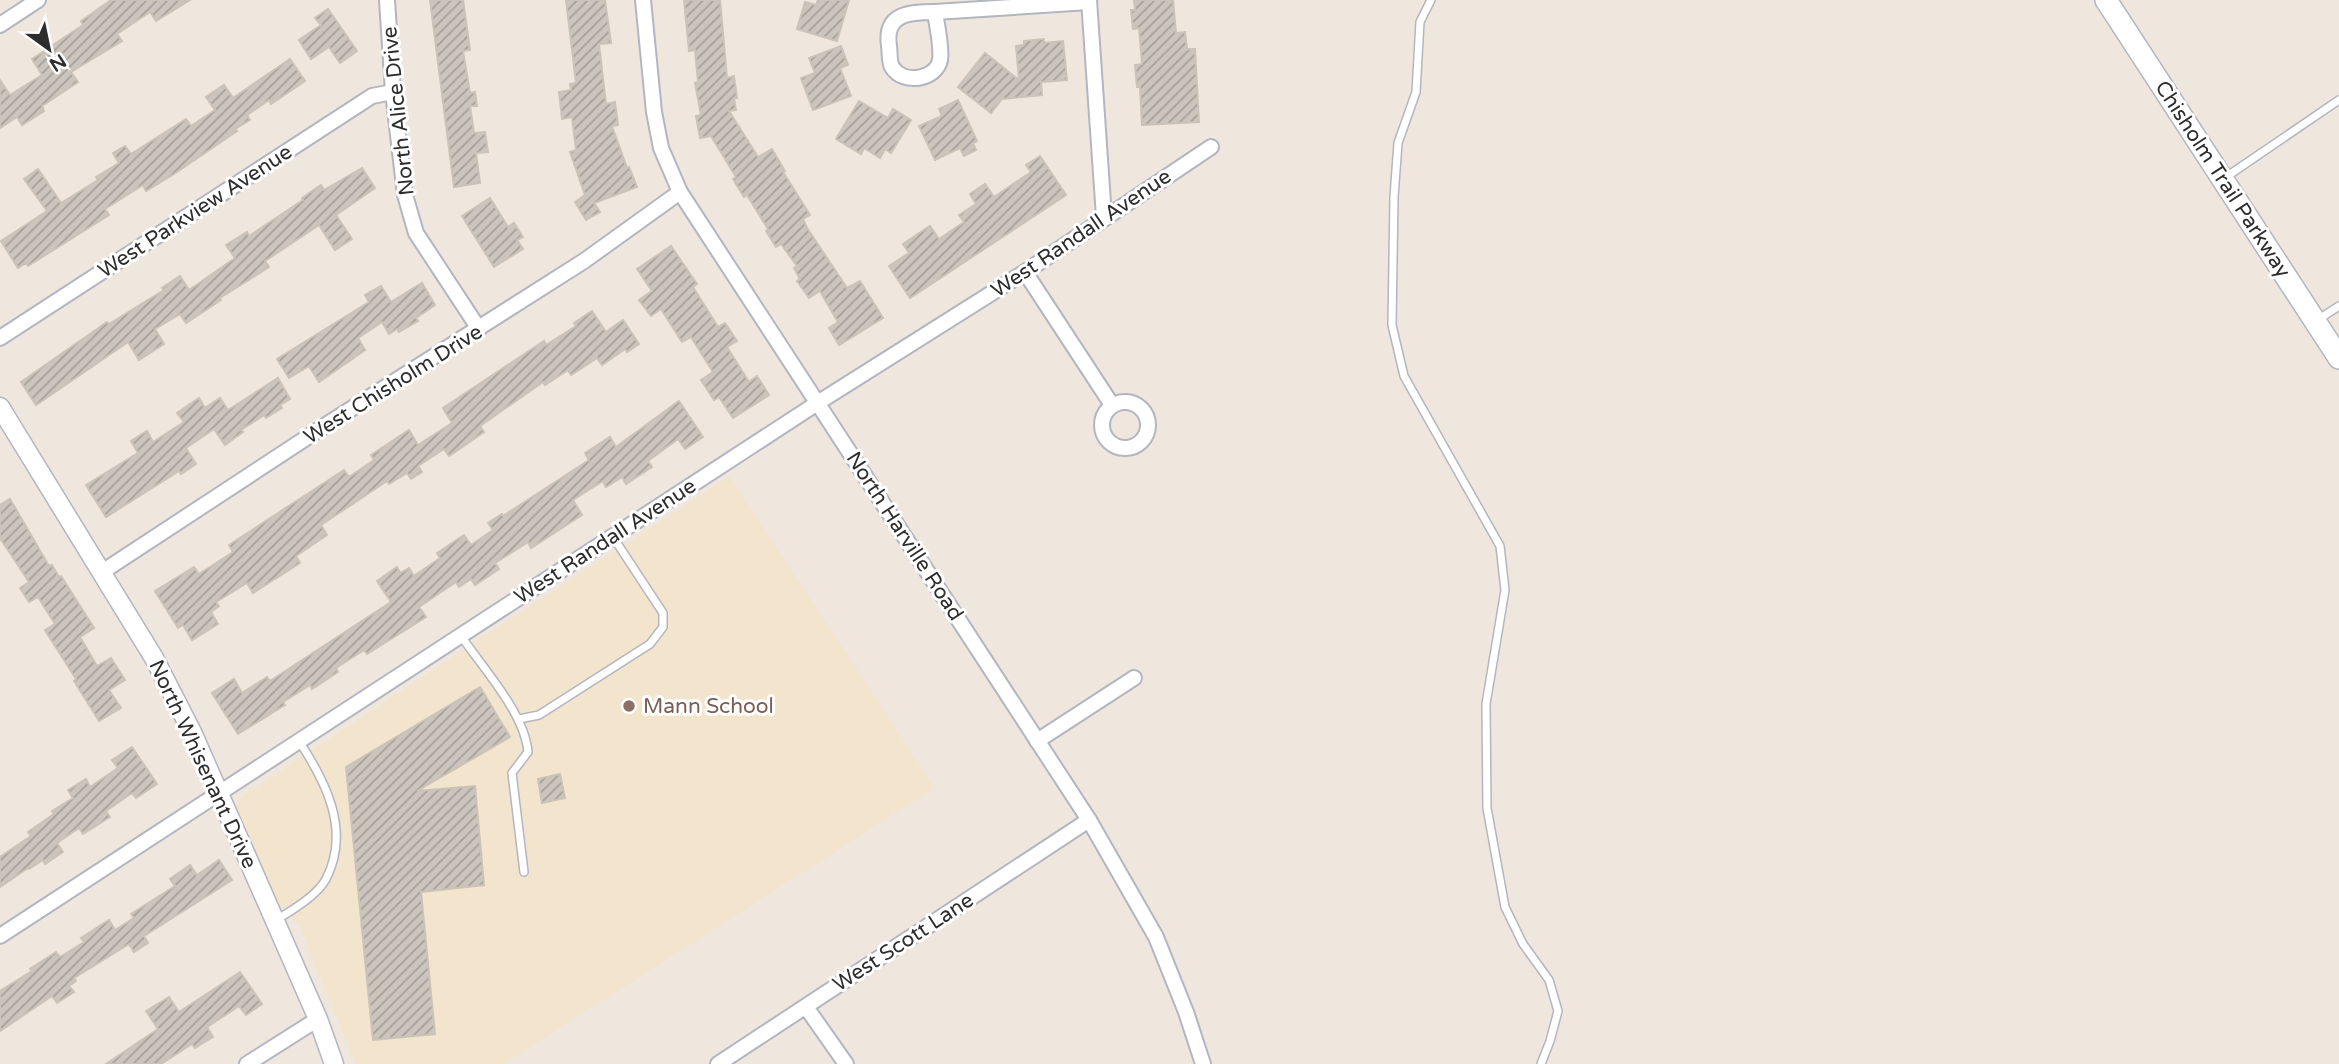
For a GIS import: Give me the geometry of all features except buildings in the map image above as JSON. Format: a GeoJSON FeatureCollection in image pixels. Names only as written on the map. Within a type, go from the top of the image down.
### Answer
{"type":"FeatureCollection","features":[{"type":"Feature","properties":{"kind":"main road","name":"Chisholm Trail Parkway"},"geometry":{"type":"LineString","coordinates":[[2106,0],[2339,358]]}},
{"type":"Feature","properties":{"kind":"street"},"geometry":{"type":"LineString","coordinates":[[0,25],[38,0]]}},
{"type":"Feature","properties":{"kind":"street","name":"North Alice Drive"},"geometry":{"type":"LineString","coordinates":[[387,0],[393,92],[405,195],[416,233],[479,329]]}},
{"type":"Feature","properties":{"kind":"street","name":"North Harville Road"},"geometry":{"type":"LineString","coordinates":[[643,0],[654,112],[661,148],[680,192],[1088,820],[1156,937],[1186,1012],[1203,1064]]}},
{"type":"Feature","properties":{"kind":"street"},"geometry":{"type":"LineString","coordinates":[[935,12],[940,58],[937,69],[919,78],[899,73],[892,67],[887,34],[891,24],[908,13],[1089,1],[1104,217]]}},
{"type":"Feature","properties":{"kind":"street","name":"West Parkview Avenue"},"geometry":{"type":"LineString","coordinates":[[0,338],[372,96],[393,92]]}},
{"type":"Feature","properties":{"kind":"street","name":"West Randall Avenue"},"geometry":{"type":"LineString","coordinates":[[0,936],[818,402],[1025,272],[1211,147]]}},
{"type":"Feature","properties":{"kind":"street","name":"West Chisholm Drive"},"geometry":{"type":"LineString","coordinates":[[102,572],[329,423],[584,261],[680,192]]}},
{"type":"Feature","properties":{"kind":"street"},"geometry":{"type":"LineString","coordinates":[[1025,272],[1112,405]]}},
{"type":"Feature","properties":{"kind":"street","name":"North Whisenant Drive"},"geometry":{"type":"LineString","coordinates":[[0,407],[154,658],[192,732],[276,920],[334,1064]]}},
{"type":"Feature","properties":{"kind":"street"},"geometry":{"type":"LineString","coordinates":[[1037,741],[1134,678]]}},
{"type":"Feature","properties":{"kind":"street","name":"West Scott Lane"},"geometry":{"type":"LineString","coordinates":[[718,1064],[1088,820]]}},
{"type":"Feature","properties":{"kind":"street"},"geometry":{"type":"LineString","coordinates":[[806,1007],[846,1064]]}},
{"type":"Feature","properties":{"kind":"street"},"geometry":{"type":"LineString","coordinates":[[247,1064],[318,1019]]}},
{"type":"Feature","properties":{"kind":"lane"},"geometry":{"type":"LineString","coordinates":[[1431,0],[1420,22],[1416,92],[1398,143],[1394,197],[1392,325],[1404,376],[1500,546],[1505,590],[1486,704],[1487,808],[1505,907],[1523,944],[1549,980],[1558,1011],[1541,1064]]}},
{"type":"Feature","properties":{"kind":"lane"},"geometry":{"type":"LineString","coordinates":[[2223,179],[2339,100]]}},
{"type":"Feature","properties":{"kind":"lane"},"geometry":{"type":"LineString","coordinates":[[2315,322],[2339,306]]}},
{"type":"Feature","properties":{"kind":"lane"},"geometry":{"type":"LineString","coordinates":[[519,719],[539,715],[650,644],[663,627],[663,613],[612,536]]}},
{"type":"Feature","properties":{"kind":"lane"},"geometry":{"type":"LineString","coordinates":[[460,636],[519,719],[527,740],[528,751],[512,774],[524,872]]}},
{"type":"Feature","properties":{"kind":"lane"},"geometry":{"type":"LineString","coordinates":[[276,920],[299,905],[326,881],[337,847],[334,808],[319,772],[299,740]]}},
{"type":"Feature","properties":{"kind":"shaded area","name":"Mann School"},"geometry":{"type":"Polygon","coordinates":[[[730,476],[935,788],[504,1064],[356,1064],[298,923],[275,901],[237,810],[240,798],[730,476]]]}},
{"type":"Feature","properties":{"kind":"place","name":"Mann School"},"geometry":{"type":"Point","coordinates":[629,706]}}]}
